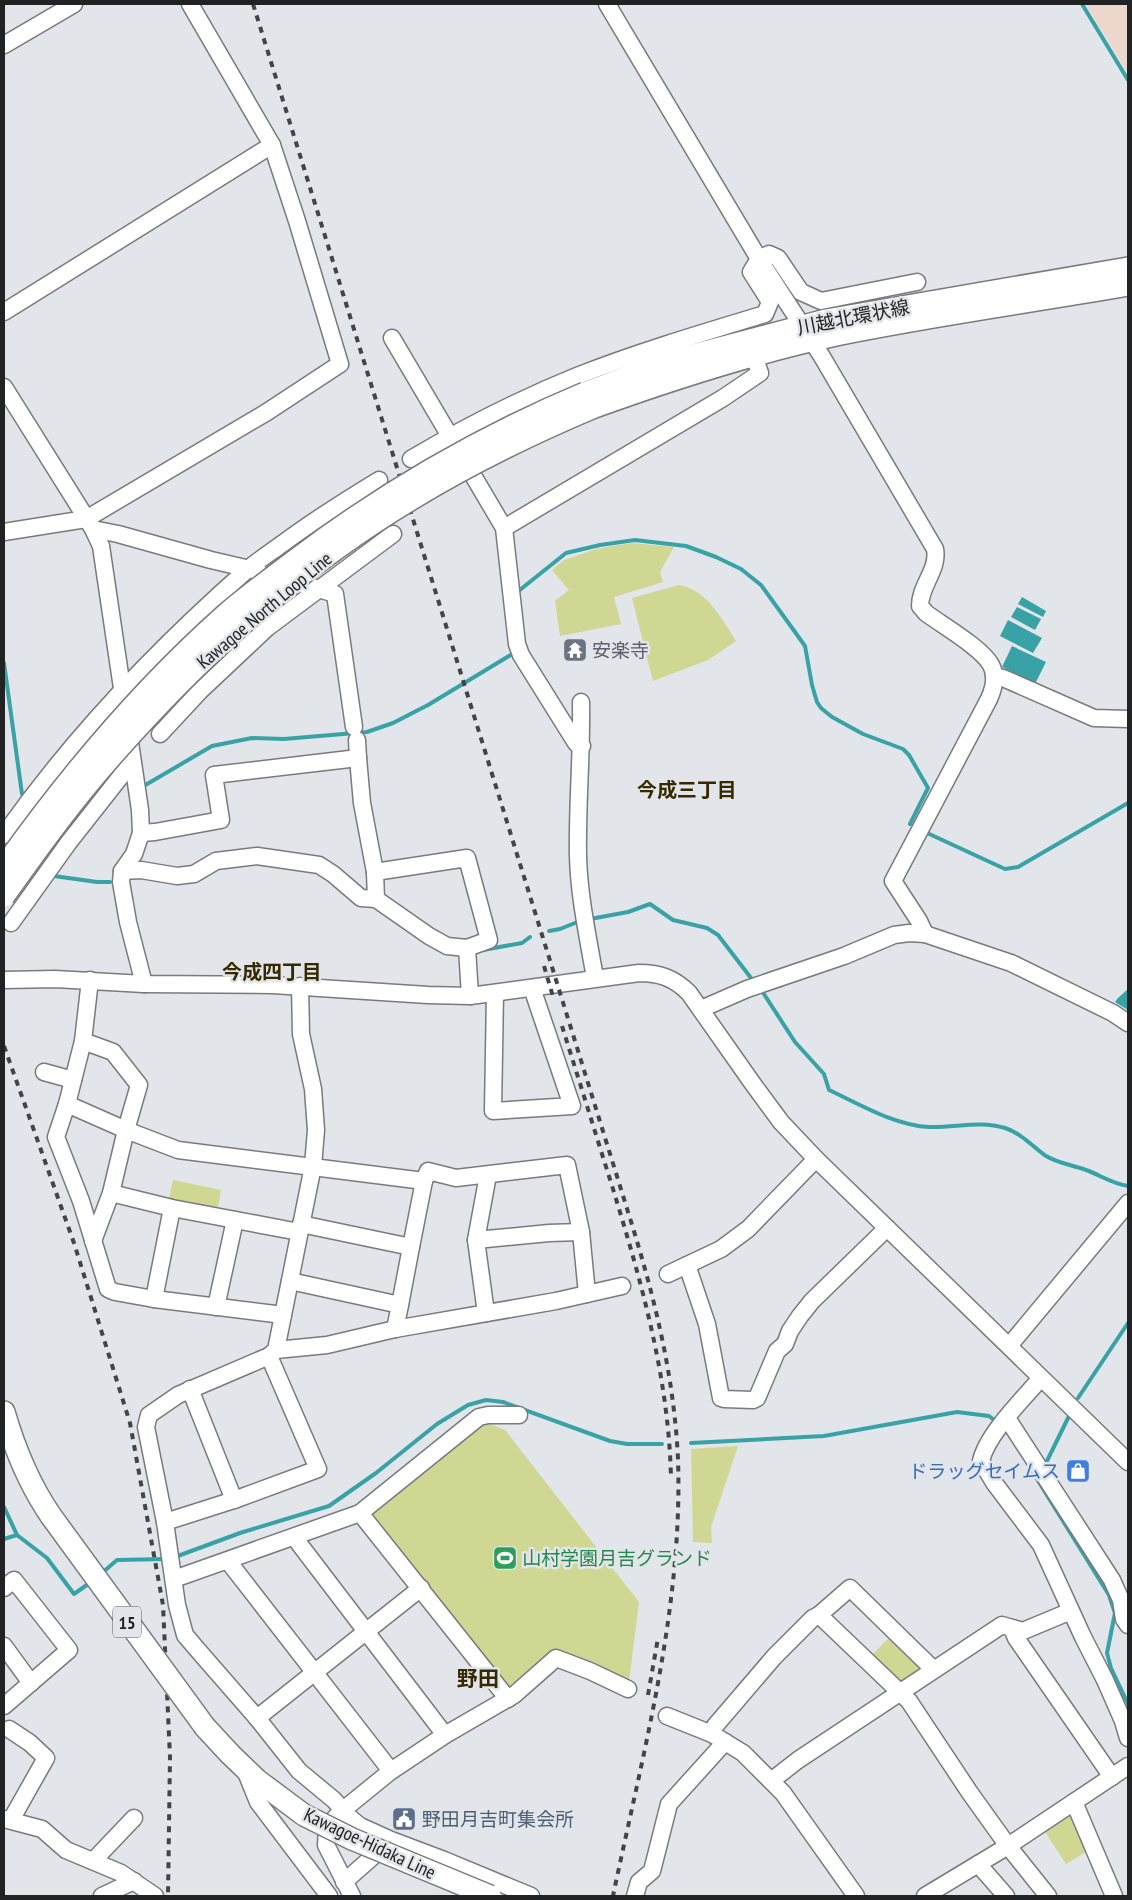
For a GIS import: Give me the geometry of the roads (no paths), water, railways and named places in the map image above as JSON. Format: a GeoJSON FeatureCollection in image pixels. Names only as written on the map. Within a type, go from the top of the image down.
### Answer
{"type":"FeatureCollection","features":[{"type":"Feature","properties":{"kind":"main road","name":"川越北環状線"},"geometry":{"type":"LineString","coordinates":[[589,400],[754,356],[807,334],[826,320],[1128,268]]}},
{"type":"Feature","properties":{"kind":"main road","name":"川越北環状線"},"geometry":{"type":"LineString","coordinates":[[589,400],[637,373],[686,357],[807,334],[916,320],[1128,285]]}},
{"type":"Feature","properties":{"kind":"main road","name":"Kawagoe North Loop Line"},"geometry":{"type":"LineString","coordinates":[[4,867],[57,795],[111,732],[177,662],[240,603],[327,536],[419,475],[509,426],[589,400]]}},
{"type":"Feature","properties":{"kind":"main road","name":"Kawagoe North Loop Line"},"geometry":{"type":"LineString","coordinates":[[4,896],[71,805],[103,766],[188,674],[237,628],[336,549],[380,519],[473,463],[589,400]]}},
{"type":"Feature","properties":{"kind":"main road","name":"Kawagoe-Hidaka Line"},"geometry":{"type":"LineString","coordinates":[[4,1412],[8,1439],[30,1483],[51,1516],[205,1726],[244,1768],[304,1815],[352,1839],[490,1896]]}},
{"type":"Feature","properties":{"kind":"street"},"geometry":{"type":"LineString","coordinates":[[4,45],[74,4]]}},
{"type":"Feature","properties":{"kind":"street"},"geometry":{"type":"LineString","coordinates":[[89,524],[340,364],[298,221],[272,145],[190,4]]}},
{"type":"Feature","properties":{"kind":"street"},"geometry":{"type":"LineString","coordinates":[[606,4],[759,259],[807,334],[935,549],[936,561],[920,598],[920,606],[926,613],[984,656],[991,665],[994,687],[989,699],[892,881],[919,921],[925,934]]}},
{"type":"Feature","properties":{"kind":"street"},"geometry":{"type":"LineString","coordinates":[[4,312],[272,145]]}},
{"type":"Feature","properties":{"kind":"street"},"geometry":{"type":"LineString","coordinates":[[411,459],[450,436],[509,406],[578,376],[765,314],[770,302],[752,272],[759,259],[769,254],[778,258],[801,292],[821,301],[918,282]]}},
{"type":"Feature","properties":{"kind":"street"},"geometry":{"type":"LineString","coordinates":[[392,338],[504,528],[517,644],[521,655],[576,743],[582,746]]}},
{"type":"Feature","properties":{"kind":"street"},"geometry":{"type":"LineString","coordinates":[[504,528],[715,402],[760,373],[754,356]]}},
{"type":"Feature","properties":{"kind":"street"},"geometry":{"type":"LineString","coordinates":[[4,387],[102,546],[140,810],[141,833],[134,854],[122,871],[122,882],[128,922],[144,984]]}},
{"type":"Feature","properties":{"kind":"street"},"geometry":{"type":"LineString","coordinates":[[4,835],[34,793],[122,690],[175,636],[249,568],[300,531],[379,480]]}},
{"type":"Feature","properties":{"kind":"street"},"geometry":{"type":"LineString","coordinates":[[4,532],[89,524],[118,534],[210,560],[249,568],[336,594],[358,758],[362,803],[375,872],[376,899]]}},
{"type":"Feature","properties":{"kind":"street"},"geometry":{"type":"LineString","coordinates":[[160,734],[200,691],[267,628],[393,534]]}},
{"type":"Feature","properties":{"kind":"street"},"geometry":{"type":"LineString","coordinates":[[994,676],[1003,678],[1094,718],[1128,719]]}},
{"type":"Feature","properties":{"kind":"street"},"geometry":{"type":"LineString","coordinates":[[581,702],[582,746],[578,857],[583,910],[595,978]]}},
{"type":"Feature","properties":{"kind":"street"},"geometry":{"type":"LineString","coordinates":[[141,833],[221,820],[214,775],[358,758]]}},
{"type":"Feature","properties":{"kind":"street"},"geometry":{"type":"LineString","coordinates":[[11,923],[132,762]]}},
{"type":"Feature","properties":{"kind":"street"},"geometry":{"type":"LineString","coordinates":[[122,871],[141,870],[177,876],[194,874],[216,861],[266,857],[319,865],[333,874],[361,898],[376,899],[429,936],[447,946],[467,948],[489,940],[467,858],[375,872]]}},
{"type":"Feature","properties":{"kind":"street"},"geometry":{"type":"LineString","coordinates":[[701,1009],[747,989],[844,956],[894,935],[925,934],[1010,963],[1128,1023]]}},
{"type":"Feature","properties":{"kind":"street"},"geometry":{"type":"LineString","coordinates":[[467,948],[470,996]]}},
{"type":"Feature","properties":{"kind":"street"},"geometry":{"type":"LineString","coordinates":[[4,980],[90,980],[144,984],[212,983],[300,986],[409,994],[470,996],[639,973],[664,975],[679,984],[701,1009],[781,1122],[816,1159],[1127,1460]]}},
{"type":"Feature","properties":{"kind":"street"},"geometry":{"type":"LineString","coordinates":[[90,980],[83,1041],[67,1104],[56,1137],[81,1201],[108,1289],[154,1299],[282,1315]]}},
{"type":"Feature","properties":{"kind":"street"},"geometry":{"type":"LineString","coordinates":[[166,1522],[234,1500],[318,1468],[273,1353],[290,1281],[313,1166],[316,1130],[313,1089],[301,1034],[300,986]]}},
{"type":"Feature","properties":{"kind":"street"},"geometry":{"type":"LineString","coordinates":[[495,993],[494,1112],[572,1106],[532,988]]}},
{"type":"Feature","properties":{"kind":"street"},"geometry":{"type":"LineString","coordinates":[[83,1041],[112,1052],[139,1085],[111,1193],[93,1241]]}},
{"type":"Feature","properties":{"kind":"street"},"geometry":{"type":"LineString","coordinates":[[44,1072],[73,1080]]}},
{"type":"Feature","properties":{"kind":"street"},"geometry":{"type":"LineString","coordinates":[[67,1104],[178,1150],[424,1181]]}},
{"type":"Feature","properties":{"kind":"street"},"geometry":{"type":"LineString","coordinates":[[668,1274],[720,1249],[748,1229],[816,1159]]}},
{"type":"Feature","properties":{"kind":"street"},"geometry":{"type":"LineString","coordinates":[[395,1329],[424,1181],[428,1172],[456,1178],[567,1165],[582,1232],[587,1294]]}},
{"type":"Feature","properties":{"kind":"street"},"geometry":{"type":"LineString","coordinates":[[486,1313],[476,1240],[488,1175]]}},
{"type":"Feature","properties":{"kind":"street"},"geometry":{"type":"LineString","coordinates":[[111,1193],[172,1208],[235,1220],[300,1228],[411,1247]]}},
{"type":"Feature","properties":{"kind":"street"},"geometry":{"type":"LineString","coordinates":[[1009,1346],[1128,1203]]}},
{"type":"Feature","properties":{"kind":"street"},"geometry":{"type":"LineString","coordinates":[[154,1299],[172,1208]]}},
{"type":"Feature","properties":{"kind":"street"},"geometry":{"type":"LineString","coordinates":[[216,1307],[235,1220]]}},
{"type":"Feature","properties":{"kind":"street"},"geometry":{"type":"LineString","coordinates":[[687,1265],[707,1324],[721,1398],[754,1400],[757,1398],[777,1351],[785,1344],[800,1316],[812,1301],[887,1228]]}},
{"type":"Feature","properties":{"kind":"street"},"geometry":{"type":"LineString","coordinates":[[476,1240],[582,1232]]}},
{"type":"Feature","properties":{"kind":"street"},"geometry":{"type":"LineString","coordinates":[[290,1281],[400,1305]]}},
{"type":"Feature","properties":{"kind":"street"},"geometry":{"type":"LineString","coordinates":[[531,1896],[390,1840],[360,1826],[334,1800],[299,1771],[256,1718],[219,1677],[185,1635],[177,1605],[166,1522],[146,1427],[149,1415],[178,1395],[273,1353],[327,1344],[395,1329],[556,1301],[622,1286]]}},
{"type":"Feature","properties":{"kind":"street"},"geometry":{"type":"LineString","coordinates":[[1041,1378],[1007,1418],[983,1452],[981,1461],[995,1484],[1022,1517],[1041,1545],[1071,1611],[1126,1720],[1128,1738]]}},
{"type":"Feature","properties":{"kind":"street"},"geometry":{"type":"LineString","coordinates":[[190,1389],[234,1500]]}},
{"type":"Feature","properties":{"kind":"street"},"geometry":{"type":"LineString","coordinates":[[172,1566],[228,1561],[360,1513],[479,1417],[488,1414],[519,1415]]}},
{"type":"Feature","properties":{"kind":"street"},"geometry":{"type":"LineString","coordinates":[[1007,1418],[1112,1580],[1122,1600],[1124,1619],[1128,1625]]}},
{"type":"Feature","properties":{"kind":"street"},"geometry":{"type":"LineString","coordinates":[[360,1513],[508,1699]]}},
{"type":"Feature","properties":{"kind":"street"},"geometry":{"type":"LineString","coordinates":[[294,1538],[445,1735]]}},
{"type":"Feature","properties":{"kind":"street"},"geometry":{"type":"LineString","coordinates":[[228,1561],[391,1771]]}},
{"type":"Feature","properties":{"kind":"street"},"geometry":{"type":"LineString","coordinates":[[4,1588],[14,1580],[69,1650],[4,1706]]}},
{"type":"Feature","properties":{"kind":"street"},"geometry":{"type":"LineString","coordinates":[[256,1718],[421,1588]]}},
{"type":"Feature","properties":{"kind":"street"},"geometry":{"type":"LineString","coordinates":[[719,1738],[714,1726],[774,1657],[813,1618],[850,1588],[933,1669]]}},
{"type":"Feature","properties":{"kind":"street"},"geometry":{"type":"LineString","coordinates":[[771,1781],[810,1752],[1002,1625],[1023,1631],[1071,1611]]}},
{"type":"Feature","properties":{"kind":"street"},"geometry":{"type":"LineString","coordinates":[[819,1615],[909,1701],[970,1793],[1008,1846],[1048,1896]]}},
{"type":"Feature","properties":{"kind":"street"},"geometry":{"type":"LineString","coordinates":[[1012,1628],[1016,1638],[1112,1777]]}},
{"type":"Feature","properties":{"kind":"street"},"geometry":{"type":"LineString","coordinates":[[4,1646],[31,1683]]}},
{"type":"Feature","properties":{"kind":"street"},"geometry":{"type":"LineString","coordinates":[[390,1840],[348,1889],[326,1845],[327,1828],[343,1810],[391,1771],[445,1735],[508,1699],[556,1658],[590,1671],[628,1690]]}},
{"type":"Feature","properties":{"kind":"street"},"geometry":{"type":"LineString","coordinates":[[667,1716],[719,1738],[743,1753],[783,1792],[856,1896]]}},
{"type":"Feature","properties":{"kind":"street"},"geometry":{"type":"LineString","coordinates":[[6,1731],[30,1743],[46,1758],[7,1820],[42,1830],[66,1850],[121,1873],[155,1896]]}},
{"type":"Feature","properties":{"kind":"street"},"geometry":{"type":"LineString","coordinates":[[635,1896],[639,1882],[652,1871],[669,1804],[719,1738]]}},
{"type":"Feature","properties":{"kind":"street"},"geometry":{"type":"LineString","coordinates":[[925,1896],[1008,1846],[1128,1766]]}},
{"type":"Feature","properties":{"kind":"street"},"geometry":{"type":"LineString","coordinates":[[244,1768],[258,1802],[329,1896]]}},
{"type":"Feature","properties":{"kind":"street"},"geometry":{"type":"LineString","coordinates":[[1074,1802],[1114,1896]]}},
{"type":"Feature","properties":{"kind":"street"},"geometry":{"type":"LineString","coordinates":[[93,1861],[134,1818]]}},
{"type":"Feature","properties":{"kind":"street"},"geometry":{"type":"LineString","coordinates":[[978,1864],[1006,1896]]}},
{"type":"Feature","properties":{"kind":"street"},"geometry":{"type":"LineString","coordinates":[[102,1896],[134,1881]]}},
{"type":"Feature","properties":{"kind":"water"},"geometry":{"type":"Polygon","coordinates":[[[1022,597],[1046,611],[1043,617],[1018,604],[1022,597]]]}},
{"type":"Feature","properties":{"kind":"water"},"geometry":{"type":"Polygon","coordinates":[[[1017,607],[1041,619],[1035,630],[1011,617],[1017,607]]]}},
{"type":"Feature","properties":{"kind":"water"},"geometry":{"type":"Polygon","coordinates":[[[1008,620],[1042,638],[1033,653],[1000,636],[1008,620]]]}},
{"type":"Feature","properties":{"kind":"water"},"geometry":{"type":"Polygon","coordinates":[[[1012,646],[1046,662],[1035,684],[1002,667],[1012,646]]]}},
{"type":"Feature","properties":{"kind":"water"},"geometry":{"type":"Polygon","coordinates":[[[1128,989],[1128,1010],[1115,1002],[1128,989]]]}},
{"type":"Feature","properties":{"kind":"waterway"},"geometry":{"type":"LineString","coordinates":[[1082,4],[1128,80]]}},
{"type":"Feature","properties":{"kind":"waterway"},"geometry":{"type":"LineString","coordinates":[[516,593],[566,553],[600,545],[635,540],[686,546],[741,569],[761,585],[805,646],[812,685],[817,702],[821,708],[832,717],[863,734],[903,749],[909,755],[928,788],[910,824]]}},
{"type":"Feature","properties":{"kind":"waterway"},"geometry":{"type":"LineString","coordinates":[[142,787],[212,746],[252,738],[284,739],[367,732],[393,723],[428,705],[514,653]]}},
{"type":"Feature","properties":{"kind":"waterway"},"geometry":{"type":"LineString","coordinates":[[4,663],[22,794]]}},
{"type":"Feature","properties":{"kind":"waterway"},"geometry":{"type":"LineString","coordinates":[[925,832],[1005,869],[1018,867],[1128,803]]}},
{"type":"Feature","properties":{"kind":"waterway"},"geometry":{"type":"LineString","coordinates":[[54,876],[110,882]]}},
{"type":"Feature","properties":{"kind":"waterway"},"geometry":{"type":"LineString","coordinates":[[590,919],[628,912],[650,904],[673,920],[707,928],[718,935],[751,978]]}},
{"type":"Feature","properties":{"kind":"waterway"},"geometry":{"type":"LineString","coordinates":[[549,931],[580,921]]}},
{"type":"Feature","properties":{"kind":"waterway"},"geometry":{"type":"LineString","coordinates":[[483,950],[522,943],[530,937]]}},
{"type":"Feature","properties":{"kind":"waterway"},"geometry":{"type":"LineString","coordinates":[[762,991],[795,1042],[824,1074],[829,1090],[891,1119],[916,1126],[986,1125],[1005,1128],[1022,1137],[1050,1158],[1128,1186]]}},
{"type":"Feature","properties":{"kind":"waterway"},"geometry":{"type":"LineString","coordinates":[[1078,1398],[1128,1323]]}},
{"type":"Feature","properties":{"kind":"waterway"},"geometry":{"type":"LineString","coordinates":[[175,1557],[240,1533],[329,1506],[376,1473],[437,1424],[468,1405],[486,1400],[503,1402],[610,1441],[627,1444],[662,1444]]}},
{"type":"Feature","properties":{"kind":"waterway"},"geometry":{"type":"LineString","coordinates":[[691,1443],[824,1436],[957,1412],[989,1416],[998,1423]]}},
{"type":"Feature","properties":{"kind":"waterway"},"geometry":{"type":"LineString","coordinates":[[1044,1467],[1070,1414]]}},
{"type":"Feature","properties":{"kind":"waterway"},"geometry":{"type":"LineString","coordinates":[[1032,1471],[1109,1595],[1115,1613],[1107,1653],[1111,1668],[1128,1704]]}},
{"type":"Feature","properties":{"kind":"waterway"},"geometry":{"type":"LineString","coordinates":[[4,1507],[17,1535],[47,1558],[74,1594],[91,1582]]}},
{"type":"Feature","properties":{"kind":"waterway"},"geometry":{"type":"LineString","coordinates":[[4,1539],[17,1535]]}},
{"type":"Feature","properties":{"kind":"waterway"},"geometry":{"type":"LineString","coordinates":[[102,1573],[117,1560],[166,1559]]}},
{"type":"Feature","properties":{"kind":"railway"},"geometry":{"type":"LineString","coordinates":[[253,4],[629,1215],[647,1275],[667,1366],[676,1428],[678,1459],[678,1515],[674,1570],[668,1625],[659,1679],[613,1896]]}},
{"type":"Feature","properties":{"kind":"railway"},"geometry":{"type":"LineString","coordinates":[[544,966],[554,1000]]}},
{"type":"Feature","properties":{"kind":"railway"},"geometry":{"type":"LineString","coordinates":[[562,1026],[644,1296],[665,1405],[671,1479]]}},
{"type":"Feature","properties":{"kind":"railway"},"geometry":{"type":"LineString","coordinates":[[4,1046],[74,1243],[130,1423],[163,1605],[170,1757],[168,1896]]}},
{"type":"Feature","properties":{"kind":"railway"},"geometry":{"type":"LineString","coordinates":[[648,1695],[658,1638]]}},
{"type":"Feature","properties":{"kind":"place","name":"安楽寺"},"geometry":{"type":"Point","coordinates":[575,650]}},
{"type":"Feature","properties":{"kind":"place","name":"ドラッグセイムス"},"geometry":{"type":"Point","coordinates":[1078,1471]}},
{"type":"Feature","properties":{"kind":"place","name":"山村学園月吉グランド"},"geometry":{"type":"Point","coordinates":[505,1558]}},
{"type":"Feature","properties":{"kind":"place","name":"野田月吉町集会所"},"geometry":{"type":"Point","coordinates":[404,1819]}},
{"type":"Feature","properties":{"kind":"district","name":"今成三丁目"},"geometry":{"type":"Point","coordinates":[687,790]}},
{"type":"Feature","properties":{"kind":"district","name":"今成四丁目"},"geometry":{"type":"Point","coordinates":[272,972]}},
{"type":"Feature","properties":{"kind":"district","name":"野田"},"geometry":{"type":"Point","coordinates":[478,1678]}}]}
